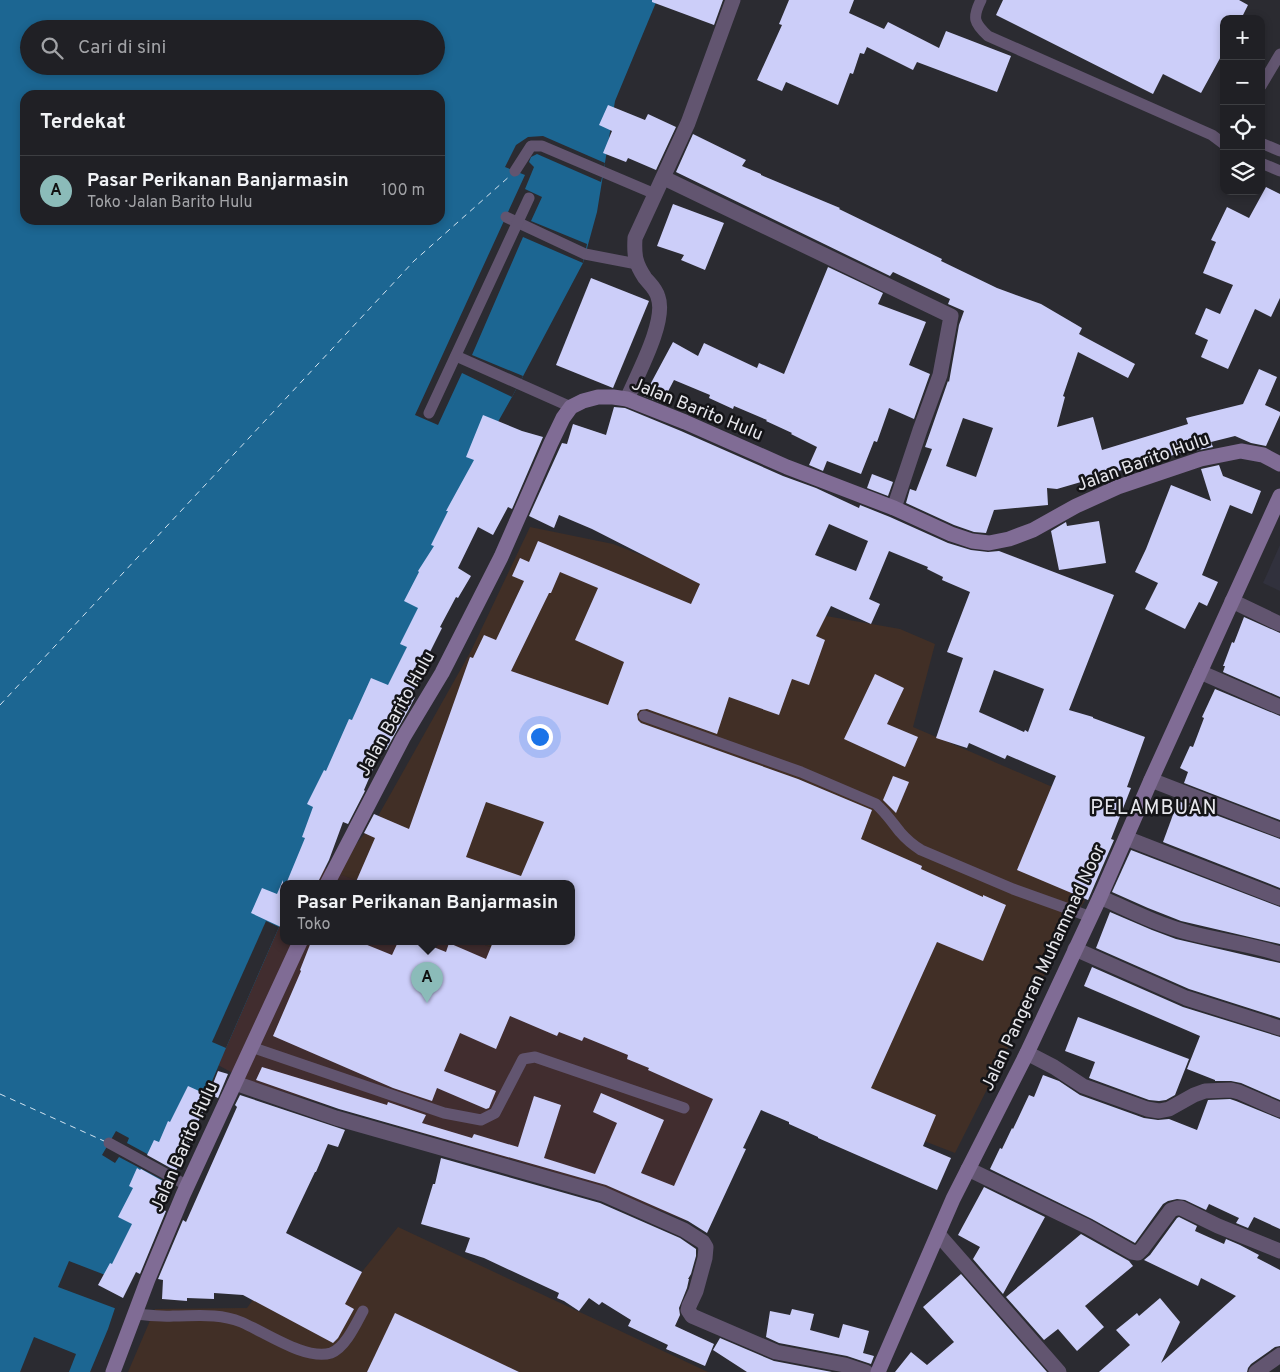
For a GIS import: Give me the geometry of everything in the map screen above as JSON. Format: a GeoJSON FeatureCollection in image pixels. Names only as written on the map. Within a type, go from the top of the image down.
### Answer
{"type":"FeatureCollection","features":[{"type":"Feature","properties":{"kind":"street"},"geometry":{"type":"LineString","coordinates":[[627,399],[658,326],[660,305],[654,288],[645,278],[637,264],[634,253],[635,238],[688,123],[733,0]]}},
{"type":"Feature","properties":{"kind":"street"},"geometry":{"type":"LineString","coordinates":[[664,178],[951,316],[940,375],[894,508]]}},
{"type":"Feature","properties":{"kind":"street","name":"Jalan Barito Hulu"},"geometry":{"type":"LineString","coordinates":[[329,880],[403,738],[442,673],[501,557],[563,418],[571,407],[583,401],[598,397],[627,399],[787,467],[894,508],[951,534],[972,541],[989,543],[1009,539],[1033,530],[1076,506],[1118,487],[1201,459],[1241,451],[1263,455],[1280,464]]}},
{"type":"Feature","properties":{"kind":"street","name":"Jalan Pangeran Muhammad Noor"},"geometry":{"type":"LineString","coordinates":[[878,1372],[953,1199],[1027,1053],[1091,917],[1280,496]]}},
{"type":"Feature","properties":{"kind":"street"},"geometry":{"type":"LineString","coordinates":[[1232,601],[1280,624]]}},
{"type":"Feature","properties":{"kind":"street"},"geometry":{"type":"LineString","coordinates":[[1200,672],[1280,707]]}},
{"type":"Feature","properties":{"kind":"street"},"geometry":{"type":"LineString","coordinates":[[1151,780],[1280,830]]}},
{"type":"Feature","properties":{"kind":"street"},"geometry":{"type":"LineString","coordinates":[[1126,838],[1280,898]]}},
{"type":"Feature","properties":{"kind":"street"},"geometry":{"type":"LineString","coordinates":[[1100,897],[1147,918],[1189,933],[1264,948],[1280,954]]}},
{"type":"Feature","properties":{"kind":"street","name":"Jalan Barito Hulu"},"geometry":{"type":"LineString","coordinates":[[113,1372],[148,1279],[188,1186],[299,945]]}},
{"type":"Feature","properties":{"kind":"street"},"geometry":{"type":"LineString","coordinates":[[1075,950],[1186,998],[1280,1028]]}},
{"type":"Feature","properties":{"kind":"street"},"geometry":{"type":"LineString","coordinates":[[1027,1053],[1084,1086],[1147,1109],[1169,1109],[1194,1095],[1230,1090],[1280,1110]]}},
{"type":"Feature","properties":{"kind":"street"},"geometry":{"type":"LineString","coordinates":[[235,1083],[336,1118],[603,1194],[684,1230],[703,1242],[706,1248],[696,1291],[688,1310],[692,1316],[776,1352],[845,1365],[866,1372]]}},
{"type":"Feature","properties":{"kind":"street"},"geometry":{"type":"LineString","coordinates":[[968,1169],[1088,1227],[1132,1252],[1142,1250],[1171,1210],[1177,1208],[1181,1208],[1218,1226],[1280,1251]]}},
{"type":"Feature","properties":{"kind":"street"},"geometry":{"type":"LineString","coordinates":[[938,1234],[1059,1372]]}},
{"type":"Feature","properties":{"kind":"street"},"geometry":{"type":"LineString","coordinates":[[1256,1372],[1280,1355]]}},
{"type":"Feature","properties":{"kind":"lane"},"geometry":{"type":"LineString","coordinates":[[980,0],[975,18],[978,27],[988,36],[1218,134]]}},
{"type":"Feature","properties":{"kind":"lane"},"geometry":{"type":"LineString","coordinates":[[1265,79],[1280,54]]}},
{"type":"Feature","properties":{"kind":"lane"},"geometry":{"type":"LineString","coordinates":[[1265,145],[1280,151]]}},
{"type":"Feature","properties":{"kind":"lane"},"geometry":{"type":"LineString","coordinates":[[515,171],[531,146],[542,146],[656,194]]}},
{"type":"Feature","properties":{"kind":"lane"},"geometry":{"type":"LineString","coordinates":[[1265,165],[1280,171]]}},
{"type":"Feature","properties":{"kind":"lane"},"geometry":{"type":"LineString","coordinates":[[429,413],[529,198]]}},
{"type":"Feature","properties":{"kind":"lane"},"geometry":{"type":"LineString","coordinates":[[506,217],[585,254],[637,264]]}},
{"type":"Feature","properties":{"kind":"lane"},"geometry":{"type":"LineString","coordinates":[[456,356],[571,407]]}},
{"type":"Feature","properties":{"kind":"lane"},"geometry":{"type":"LineString","coordinates":[[644,716],[801,772],[876,804],[886,812],[909,842],[921,850],[1013,889],[1091,917]]}},
{"type":"Feature","properties":{"kind":"lane"},"geometry":{"type":"LineString","coordinates":[[251,1047],[444,1113],[482,1120],[495,1113],[523,1059],[535,1057],[684,1108]]}},
{"type":"Feature","properties":{"kind":"lane"},"geometry":{"type":"LineString","coordinates":[[109,1143],[188,1186]]}},
{"type":"Feature","properties":{"kind":"lane"},"geometry":{"type":"LineString","coordinates":[[134,1314],[171,1316],[209,1315],[232,1320],[314,1355],[332,1353],[337,1350],[346,1340],[363,1311]]}},
{"type":"Feature","properties":{"kind":"shaded area"},"geometry":{"type":"Polygon","coordinates":[[[530,527],[613,544],[775,607],[900,629],[935,644],[913,727],[1099,807],[1065,889],[1085,901],[1074,916],[955,1153],[852,1113],[539,965],[485,945],[575,945],[575,880],[355,880],[334,872],[377,818],[471,651],[530,527]]]}},
{"type":"Feature","properties":{"kind":"shaded area"},"geometry":{"type":"Polygon","coordinates":[[[1280,545],[1280,591],[1263,583],[1280,545]]]}},
{"type":"Feature","properties":{"kind":"shaded area"},"geometry":{"type":"Polygon","coordinates":[[[295,856],[355,880],[284,880],[295,856]]]}},
{"type":"Feature","properties":{"kind":"shaded area"},"geometry":{"type":"Polygon","coordinates":[[[280,890],[280,945],[485,945],[539,965],[746,1058],[687,1221],[590,1183],[247,1081],[218,1065],[212,1042],[280,890]]]}},
{"type":"Feature","properties":{"kind":"shaded area"},"geometry":{"type":"Polygon","coordinates":[[[398,1227],[708,1372],[128,1372],[155,1309],[247,1308],[287,1253],[353,1283],[398,1227]]]}},
{"type":"Feature","properties":{"kind":"water"},"geometry":{"type":"Polygon","coordinates":[[[0,0],[657,0],[615,101],[597,212],[583,263],[481,452],[393,685],[299,880],[280,880],[280,925],[175,1169],[161,1192],[125,1278],[108,1329],[90,1372],[0,1372],[0,0]]]}},
{"type":"Feature","properties":{"kind":"pier"},"geometry":{"type":"Polygon","coordinates":[[[543,136],[605,163],[601,182],[537,154],[531,157],[529,162],[534,167],[525,189],[542,197],[531,221],[587,244],[583,263],[523,237],[472,355],[523,376],[512,397],[462,373],[438,425],[415,415],[525,175],[505,167],[516,145],[528,137],[543,136]]]}},
{"type":"Feature","properties":{"kind":"pier"},"geometry":{"type":"Polygon","coordinates":[[[266,921],[279,927],[226,1048],[212,1042],[266,921]]]}},
{"type":"Feature","properties":{"kind":"pier"},"geometry":{"type":"Polygon","coordinates":[[[116,1131],[129,1138],[127,1143],[175,1169],[168,1183],[119,1157],[115,1163],[102,1155],[116,1131]]]}},
{"type":"Feature","properties":{"kind":"pier"},"geometry":{"type":"Polygon","coordinates":[[[69,1261],[126,1283],[117,1309],[58,1287],[69,1261]]]}},
{"type":"Feature","properties":{"kind":"pier"},"geometry":{"type":"Polygon","coordinates":[[[34,1337],[76,1354],[69,1372],[20,1372],[34,1337]]]}},
{"type":"Feature","properties":{"kind":"building"},"geometry":{"type":"Polygon","coordinates":[[[652,0],[723,0],[714,25],[652,2],[652,0]]]}},
{"type":"Feature","properties":{"kind":"building"},"geometry":{"type":"Polygon","coordinates":[[[789,0],[854,0],[849,13],[884,29],[888,22],[939,48],[946,31],[1011,56],[997,92],[917,62],[913,70],[867,47],[864,54],[860,53],[853,74],[850,73],[838,105],[786,82],[782,91],[757,80],[782,25],[779,24],[789,0]]]}},
{"type":"Feature","properties":{"kind":"building"},"geometry":{"type":"Polygon","coordinates":[[[1003,0],[1239,0],[1248,5],[1243,15],[1220,15],[1220,58],[1201,93],[1163,74],[1153,94],[996,15],[1003,0]]]}},
{"type":"Feature","properties":{"kind":"building"},"geometry":{"type":"Polygon","coordinates":[[[608,105],[645,120],[648,114],[676,127],[656,170],[628,158],[626,162],[603,153],[612,131],[599,125],[608,105]]]}},
{"type":"Feature","properties":{"kind":"building"},"geometry":{"type":"Polygon","coordinates":[[[693,134],[746,160],[742,166],[840,208],[997,288],[1041,304],[1082,328],[1079,334],[1135,364],[1128,378],[1078,352],[1063,396],[1065,397],[1057,427],[1093,417],[1102,450],[1188,424],[1186,418],[1243,404],[1259,369],[1277,377],[1265,405],[1280,412],[1280,415],[1266,446],[1251,443],[1235,436],[1211,442],[1213,447],[1195,451],[1194,449],[1057,489],[1047,488],[1048,505],[994,510],[986,533],[974,532],[954,525],[906,503],[910,489],[916,491],[932,449],[925,447],[949,382],[959,325],[964,311],[948,304],[950,299],[893,272],[890,276],[676,172],[693,134]],[[963,418],[946,466],[976,477],[993,428],[963,418]]]}},
{"type":"Feature","properties":{"kind":"building"},"geometry":{"type":"Polygon","coordinates":[[[1266,187],[1280,194],[1280,298],[1271,317],[1255,309],[1228,369],[1201,357],[1208,340],[1195,334],[1206,308],[1220,314],[1233,285],[1203,273],[1216,242],[1211,240],[1227,207],[1249,218],[1262,195],[1265,195],[1266,187]]]}},
{"type":"Feature","properties":{"kind":"building"},"geometry":{"type":"Polygon","coordinates":[[[673,204],[724,223],[705,270],[681,260],[684,255],[657,246],[673,204]]]}},
{"type":"Feature","properties":{"kind":"building"},"geometry":{"type":"Polygon","coordinates":[[[828,267],[883,293],[878,304],[926,322],[909,365],[930,374],[914,419],[889,408],[877,442],[874,441],[861,474],[827,461],[823,471],[809,465],[817,447],[767,420],[734,406],[733,409],[709,398],[710,395],[674,380],[662,403],[644,396],[673,342],[698,356],[704,343],[757,368],[759,363],[784,374],[828,267]]]}},
{"type":"Feature","properties":{"kind":"building"},"geometry":{"type":"Polygon","coordinates":[[[591,278],[649,301],[613,388],[556,365],[591,278]]]}},
{"type":"Feature","properties":{"kind":"building"},"geometry":{"type":"Polygon","coordinates":[[[614,407],[625,408],[859,508],[860,505],[948,543],[971,550],[999,551],[1114,595],[1069,710],[1145,737],[1127,787],[1131,788],[1111,839],[1114,840],[1088,900],[1017,870],[1056,776],[1007,755],[1005,759],[969,743],[967,748],[936,738],[963,658],[947,652],[970,592],[942,580],[943,577],[927,569],[928,567],[889,551],[869,599],[880,604],[871,624],[831,606],[816,636],[825,640],[809,685],[792,679],[779,715],[729,697],[717,734],[647,709],[640,710],[637,714],[638,720],[641,723],[798,779],[872,810],[861,839],[922,866],[921,869],[983,897],[983,895],[1006,905],[983,961],[937,942],[871,1088],[936,1115],[923,1146],[951,1158],[937,1190],[818,1138],[789,1124],[789,1122],[761,1110],[743,1148],[746,1149],[707,1233],[688,1221],[606,1185],[339,1109],[256,1080],[262,1067],[387,1105],[388,1102],[426,1115],[422,1123],[472,1138],[474,1134],[518,1147],[534,1096],[561,1105],[544,1158],[595,1174],[617,1123],[593,1112],[601,1093],[664,1120],[641,1173],[674,1186],[713,1099],[648,1070],[649,1068],[627,1059],[628,1055],[584,1037],[582,1041],[559,1032],[557,1036],[510,1016],[496,1049],[460,1033],[444,1071],[496,1091],[489,1108],[486,1109],[437,1088],[432,1101],[393,1088],[273,1036],[301,971],[310,945],[367,945],[392,955],[397,945],[428,945],[446,952],[448,945],[454,945],[486,959],[492,945],[575,945],[575,880],[357,880],[375,838],[364,833],[374,814],[409,829],[470,657],[473,658],[484,635],[496,640],[524,581],[512,576],[520,558],[529,562],[538,541],[691,604],[700,584],[592,529],[559,515],[554,528],[529,516],[562,443],[567,444],[573,424],[606,435],[614,407]],[[829,524],[815,555],[856,571],[868,541],[829,524]],[[560,572],[511,671],[608,705],[624,662],[575,640],[598,588],[560,572]],[[994,670],[979,712],[1024,732],[1025,730],[1028,732],[1044,689],[994,670]],[[486,802],[466,857],[521,876],[544,822],[486,802]]]}},
{"type":"Feature","properties":{"kind":"building"},"geometry":{"type":"Polygon","coordinates":[[[483,415],[522,431],[543,437],[512,509],[508,507],[493,535],[478,527],[458,568],[471,576],[458,598],[456,597],[440,627],[442,628],[426,660],[428,662],[411,696],[415,697],[386,750],[382,748],[365,791],[348,824],[343,822],[329,860],[319,880],[288,880],[305,838],[302,837],[313,807],[307,804],[324,770],[326,771],[349,719],[352,720],[371,678],[388,685],[407,647],[400,644],[418,608],[404,601],[418,571],[434,546],[431,545],[448,511],[446,511],[474,460],[466,457],[483,415]]]}},
{"type":"Feature","properties":{"kind":"building"},"geometry":{"type":"Polygon","coordinates":[[[1219,465],[1223,476],[1261,491],[1252,514],[1230,505],[1202,575],[1218,582],[1207,606],[1199,602],[1185,629],[1145,609],[1158,583],[1135,572],[1171,485],[1211,501],[1201,469],[1219,465]]]}},
{"type":"Feature","properties":{"kind":"building"},"geometry":{"type":"Polygon","coordinates":[[[872,474],[893,482],[888,496],[867,488],[872,474]]]}},
{"type":"Feature","properties":{"kind":"building"},"geometry":{"type":"Polygon","coordinates":[[[1099,521],[1106,563],[1059,570],[1051,531],[1066,522],[1067,526],[1099,521]]]}},
{"type":"Feature","properties":{"kind":"building"},"geometry":{"type":"Polygon","coordinates":[[[1244,617],[1280,633],[1280,697],[1223,672],[1225,666],[1223,666],[1232,642],[1234,643],[1244,617]]]}},
{"type":"Feature","properties":{"kind":"building"},"geometry":{"type":"Polygon","coordinates":[[[875,674],[904,688],[887,724],[918,737],[905,767],[844,739],[875,674]]]}},
{"type":"Feature","properties":{"kind":"building"},"geometry":{"type":"Polygon","coordinates":[[[1215,689],[1280,716],[1280,820],[1184,783],[1188,772],[1180,768],[1190,746],[1193,747],[1204,718],[1202,717],[1215,689]]]}},
{"type":"Feature","properties":{"kind":"building"},"geometry":{"type":"Polygon","coordinates":[[[893,776],[909,782],[896,813],[883,800],[893,776]]]}},
{"type":"Feature","properties":{"kind":"building"},"geometry":{"type":"Polygon","coordinates":[[[1178,801],[1280,839],[1280,888],[1163,842],[1178,801]]]}},
{"type":"Feature","properties":{"kind":"building"},"geometry":{"type":"Polygon","coordinates":[[[1131,850],[1280,907],[1280,944],[1181,921],[1112,892],[1131,850]]]}},
{"type":"Feature","properties":{"kind":"building"},"geometry":{"type":"Polygon","coordinates":[[[280,887],[280,927],[251,913],[262,888],[277,894],[280,887]]]}},
{"type":"Feature","properties":{"kind":"building"},"geometry":{"type":"Polygon","coordinates":[[[1110,912],[1176,939],[1280,963],[1280,1018],[1189,989],[1096,948],[1110,912]]]}},
{"type":"Feature","properties":{"kind":"building"},"geometry":{"type":"Polygon","coordinates":[[[1092,967],[1183,1007],[1280,1037],[1280,1100],[1241,1083],[1215,1081],[1187,1069],[1200,1036],[1084,986],[1092,967]]]}},
{"type":"Feature","properties":{"kind":"building"},"geometry":{"type":"Polygon","coordinates":[[[1078,1017],[1189,1059],[1175,1095],[1166,1100],[1149,1100],[1089,1078],[1095,1062],[1065,1051],[1078,1017]]]}},
{"type":"Feature","properties":{"kind":"building"},"geometry":{"type":"Polygon","coordinates":[[[218,1071],[228,1074],[218,1098],[209,1094],[218,1071]]]}},
{"type":"Feature","properties":{"kind":"building"},"geometry":{"type":"Polygon","coordinates":[[[1043,1075],[1059,1081],[1080,1095],[1144,1118],[1169,1119],[1197,1130],[1208,1100],[1230,1099],[1280,1119],[1280,1229],[1254,1217],[1248,1228],[1236,1223],[1239,1218],[1209,1204],[1206,1210],[1185,1200],[1177,1199],[1163,1204],[1135,1243],[1092,1219],[990,1169],[1000,1148],[1002,1149],[1013,1129],[1029,1095],[1034,1097],[1043,1075]]]}},
{"type":"Feature","properties":{"kind":"building"},"geometry":{"type":"Polygon","coordinates":[[[188,1086],[210,1096],[176,1171],[147,1155],[154,1140],[159,1142],[168,1121],[170,1122],[188,1086]]]}},
{"type":"Feature","properties":{"kind":"building"},"geometry":{"type":"Polygon","coordinates":[[[240,1095],[345,1130],[338,1147],[328,1144],[286,1233],[362,1272],[345,1304],[354,1309],[338,1338],[333,1343],[243,1295],[214,1293],[214,1299],[187,1298],[187,1301],[162,1299],[163,1280],[158,1279],[183,1220],[186,1222],[237,1107],[235,1105],[240,1095]]]}},
{"type":"Feature","properties":{"kind":"building"},"geometry":{"type":"Polygon","coordinates":[[[441,1158],[600,1203],[680,1238],[696,1249],[696,1256],[687,1288],[679,1308],[680,1315],[675,1326],[714,1344],[705,1366],[666,1349],[668,1345],[628,1326],[631,1320],[602,1302],[599,1305],[589,1298],[579,1311],[557,1298],[559,1293],[484,1258],[465,1252],[470,1238],[421,1224],[433,1184],[435,1184],[441,1158]]]}},
{"type":"Feature","properties":{"kind":"building"},"geometry":{"type":"Polygon","coordinates":[[[137,1168],[170,1185],[159,1208],[166,1211],[140,1274],[136,1272],[123,1298],[98,1285],[110,1263],[112,1264],[132,1224],[118,1217],[133,1188],[129,1186],[137,1168]]]}},
{"type":"Feature","properties":{"kind":"building"},"geometry":{"type":"Polygon","coordinates":[[[984,1187],[1045,1217],[1003,1294],[973,1259],[980,1247],[958,1235],[984,1187]]]}},
{"type":"Feature","properties":{"kind":"building"},"geometry":{"type":"Polygon","coordinates":[[[1179,1217],[1197,1226],[1195,1231],[1224,1244],[1226,1239],[1240,1245],[1259,1255],[1257,1258],[1280,1270],[1280,1346],[1275,1347],[1251,1364],[1247,1372],[1099,1372],[1130,1345],[1116,1330],[1137,1313],[1139,1316],[1160,1298],[1180,1322],[1161,1363],[1236,1296],[1201,1278],[1198,1286],[1144,1260],[1179,1217]]]}},
{"type":"Feature","properties":{"kind":"building"},"geometry":{"type":"Polygon","coordinates":[[[1081,1234],[1129,1261],[1133,1266],[1085,1306],[1104,1327],[1077,1351],[1058,1329],[1044,1340],[1006,1297],[1081,1234]]]}},
{"type":"Feature","properties":{"kind":"building"},"geometry":{"type":"Polygon","coordinates":[[[961,1274],[1047,1372],[895,1372],[911,1352],[927,1365],[954,1342],[923,1307],[961,1274]]]}},
{"type":"Feature","properties":{"kind":"building"},"geometry":{"type":"Polygon","coordinates":[[[792,1309],[814,1314],[810,1330],[839,1338],[843,1324],[869,1331],[863,1353],[874,1356],[871,1364],[847,1356],[779,1343],[766,1337],[770,1311],[790,1315],[792,1309]]]}},
{"type":"Feature","properties":{"kind":"building"},"geometry":{"type":"Polygon","coordinates":[[[395,1313],[519,1372],[367,1372],[395,1313]]]}},
{"type":"Feature","properties":{"kind":"building"},"geometry":{"type":"Polygon","coordinates":[[[720,1338],[774,1361],[832,1372],[747,1372],[713,1350],[720,1338]]]}},
{"type":"Feature","properties":{"kind":"ferry route"},"geometry":{"type":"LineString","coordinates":[[0,705],[414,261],[511,175]]}},
{"type":"Feature","properties":{"kind":"ferry route"},"geometry":{"type":"LineString","coordinates":[[0,1094],[104,1141]]}},
{"type":"Feature","properties":{"kind":"place","name":"Pasar Perikanan Banjarmasin"},"geometry":{"type":"Point","coordinates":[427,1003]}},
{"type":"Feature","properties":{"kind":"district","name":"PELAMBUAN"},"geometry":{"type":"Point","coordinates":[1154,809]}}]}
